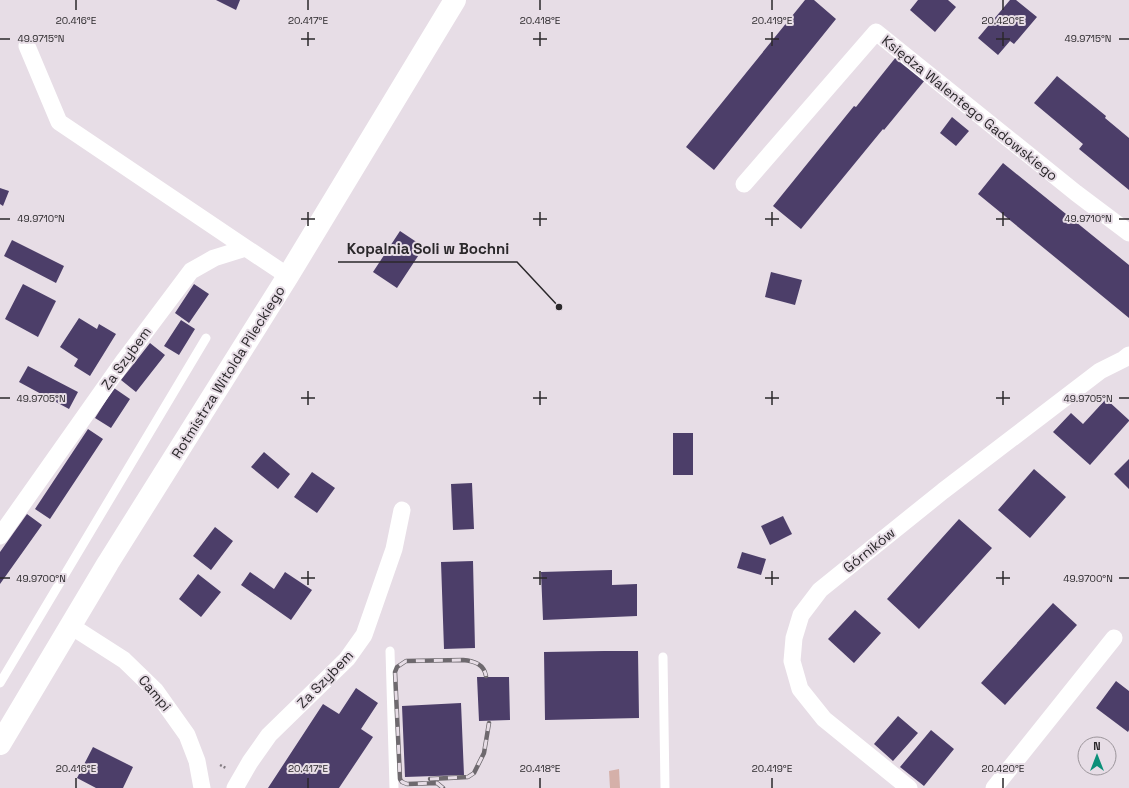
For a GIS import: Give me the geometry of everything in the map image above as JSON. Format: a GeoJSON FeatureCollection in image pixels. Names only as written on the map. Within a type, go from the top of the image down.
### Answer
{"type":"FeatureCollection","features":[{"type":"Feature","properties":{"kind":"main road","name":"Rotmistrza Witolda Pileckiego"},"geometry":{"type":"LineString","coordinates":[[0,744],[112,557],[288,276],[455,0]]}},
{"type":"Feature","properties":{"kind":"street","name":"Księdza Walentego Gadowskiego"},"geometry":{"type":"LineString","coordinates":[[744,184],[876,32],[1076,193],[1129,233]]}},
{"type":"Feature","properties":{"kind":"street"},"geometry":{"type":"LineString","coordinates":[[27,46],[59,122],[288,276]]}},
{"type":"Feature","properties":{"kind":"street","name":"Za Szybem"},"geometry":{"type":"LineString","coordinates":[[0,536],[125,359],[191,271],[214,258],[246,248]]}},
{"type":"Feature","properties":{"kind":"street","name":"Górników"},"geometry":{"type":"LineString","coordinates":[[909,788],[824,719],[800,689],[792,661],[794,638],[801,615],[820,590],[943,490],[1100,372],[1127,360]]}},
{"type":"Feature","properties":{"kind":"street","name":"Za Szybem"},"geometry":{"type":"LineString","coordinates":[[235,788],[268,735],[347,659],[364,635],[394,549],[402,510]]}},
{"type":"Feature","properties":{"kind":"street","name":"Campi"},"geometry":{"type":"LineString","coordinates":[[71,626],[124,660],[155,690],[187,735],[197,761],[202,788]]}},
{"type":"Feature","properties":{"kind":"street"},"geometry":{"type":"LineString","coordinates":[[994,788],[1114,638]]}},
{"type":"Feature","properties":{"kind":"lane"},"geometry":{"type":"LineString","coordinates":[[0,683],[206,338]]}},
{"type":"Feature","properties":{"kind":"lane"},"geometry":{"type":"LineString","coordinates":[[390,650],[394,788]]}},
{"type":"Feature","properties":{"kind":"lane"},"geometry":{"type":"LineString","coordinates":[[663,657],[665,788]]}},
{"type":"Feature","properties":{"kind":"shaded area"},"geometry":{"type":"Polygon","coordinates":[[[619,769],[620,788],[610,788],[609,771],[619,769]]]}},
{"type":"Feature","properties":{"kind":"building"},"geometry":{"type":"Polygon","coordinates":[[[216,0],[240,0],[236,10],[216,0]]]}},
{"type":"Feature","properties":{"kind":"building"},"geometry":{"type":"Polygon","coordinates":[[[805,0],[814,0],[836,19],[714,170],[686,147],[805,0]]]}},
{"type":"Feature","properties":{"kind":"building"},"geometry":{"type":"Polygon","coordinates":[[[918,0],[948,0],[956,7],[935,32],[910,10],[918,0]]]}},
{"type":"Feature","properties":{"kind":"building"},"geometry":{"type":"Polygon","coordinates":[[[1010,0],[1016,0],[1037,17],[1014,44],[1010,41],[998,55],[978,38],[1010,0]]]}},
{"type":"Feature","properties":{"kind":"building"},"geometry":{"type":"Polygon","coordinates":[[[896,57],[925,80],[801,229],[773,206],[896,57]]]}},
{"type":"Feature","properties":{"kind":"building"},"geometry":{"type":"Polygon","coordinates":[[[1057,76],[1106,116],[1105,118],[1129,138],[1129,190],[1079,149],[1083,144],[1034,103],[1057,76]]]}},
{"type":"Feature","properties":{"kind":"building"},"geometry":{"type":"Polygon","coordinates":[[[952,117],[969,131],[956,146],[940,133],[952,117]]]}},
{"type":"Feature","properties":{"kind":"building"},"geometry":{"type":"Polygon","coordinates":[[[1003,163],[1129,265],[1129,318],[978,194],[1003,163]]]}},
{"type":"Feature","properties":{"kind":"building"},"geometry":{"type":"Polygon","coordinates":[[[0,188],[9,191],[3,206],[0,204],[0,188]]]}},
{"type":"Feature","properties":{"kind":"building"},"geometry":{"type":"Polygon","coordinates":[[[400,231],[424,247],[397,288],[373,272],[400,231]]]}},
{"type":"Feature","properties":{"kind":"building"},"geometry":{"type":"Polygon","coordinates":[[[12,240],[64,266],[56,283],[4,256],[12,240]]]}},
{"type":"Feature","properties":{"kind":"building"},"geometry":{"type":"Polygon","coordinates":[[[771,272],[802,280],[795,305],[765,297],[771,272]]]}},
{"type":"Feature","properties":{"kind":"building"},"geometry":{"type":"Polygon","coordinates":[[[23,284],[56,301],[38,337],[5,319],[23,284]]]}},
{"type":"Feature","properties":{"kind":"building"},"geometry":{"type":"Polygon","coordinates":[[[194,284],[209,294],[189,323],[175,313],[194,284]]]}},
{"type":"Feature","properties":{"kind":"building"},"geometry":{"type":"Polygon","coordinates":[[[79,318],[97,329],[99,324],[116,334],[90,376],[74,366],[78,359],[60,347],[79,318]]]}},
{"type":"Feature","properties":{"kind":"building"},"geometry":{"type":"Polygon","coordinates":[[[181,320],[195,329],[179,355],[164,346],[181,320]]]}},
{"type":"Feature","properties":{"kind":"building"},"geometry":{"type":"Polygon","coordinates":[[[150,343],[165,355],[136,392],[121,380],[150,343]]]}},
{"type":"Feature","properties":{"kind":"building"},"geometry":{"type":"Polygon","coordinates":[[[28,366],[78,392],[69,409],[19,382],[28,366]]]}},
{"type":"Feature","properties":{"kind":"building"},"geometry":{"type":"Polygon","coordinates":[[[114,388],[130,399],[111,428],[95,418],[114,388]]]}},
{"type":"Feature","properties":{"kind":"building"},"geometry":{"type":"Polygon","coordinates":[[[1106,399],[1129,421],[1090,465],[1053,432],[1071,413],[1083,424],[1106,399]]]}},
{"type":"Feature","properties":{"kind":"building"},"geometry":{"type":"Polygon","coordinates":[[[88,429],[103,439],[50,519],[35,509],[88,429]]]}},
{"type":"Feature","properties":{"kind":"building"},"geometry":{"type":"Polygon","coordinates":[[[673,433],[693,433],[693,475],[673,475],[673,433]]]}},
{"type":"Feature","properties":{"kind":"building"},"geometry":{"type":"Polygon","coordinates":[[[264,452],[290,474],[278,489],[251,467],[264,452]]]}},
{"type":"Feature","properties":{"kind":"building"},"geometry":{"type":"Polygon","coordinates":[[[1129,459],[1129,489],[1114,474],[1129,459]]]}},
{"type":"Feature","properties":{"kind":"building"},"geometry":{"type":"Polygon","coordinates":[[[1034,469],[1066,497],[1030,538],[998,510],[1034,469]]]}},
{"type":"Feature","properties":{"kind":"building"},"geometry":{"type":"Polygon","coordinates":[[[312,472],[335,488],[317,513],[294,497],[312,472]]]}},
{"type":"Feature","properties":{"kind":"building"},"geometry":{"type":"Polygon","coordinates":[[[472,483],[474,529],[453,530],[451,484],[472,483]]]}},
{"type":"Feature","properties":{"kind":"building"},"geometry":{"type":"Polygon","coordinates":[[[27,514],[42,525],[0,584],[0,552],[27,514]]]}},
{"type":"Feature","properties":{"kind":"building"},"geometry":{"type":"Polygon","coordinates":[[[783,516],[792,534],[770,545],[761,526],[783,516]]]}},
{"type":"Feature","properties":{"kind":"building"},"geometry":{"type":"Polygon","coordinates":[[[959,519],[992,548],[919,629],[887,599],[959,519]]]}},
{"type":"Feature","properties":{"kind":"building"},"geometry":{"type":"Polygon","coordinates":[[[215,527],[233,541],[211,570],[193,556],[215,527]]]}},
{"type":"Feature","properties":{"kind":"building"},"geometry":{"type":"Polygon","coordinates":[[[742,552],[766,559],[761,575],[737,568],[742,552]]]}},
{"type":"Feature","properties":{"kind":"building"},"geometry":{"type":"Polygon","coordinates":[[[473,561],[475,648],[444,649],[441,562],[473,561]]]}},
{"type":"Feature","properties":{"kind":"building"},"geometry":{"type":"Polygon","coordinates":[[[612,570],[612,585],[637,584],[637,616],[543,620],[541,572],[612,570]]]}},
{"type":"Feature","properties":{"kind":"building"},"geometry":{"type":"Polygon","coordinates":[[[250,572],[274,589],[285,572],[312,590],[291,620],[241,585],[250,572]]]}},
{"type":"Feature","properties":{"kind":"building"},"geometry":{"type":"Polygon","coordinates":[[[198,574],[221,592],[201,617],[179,599],[198,574]]]}},
{"type":"Feature","properties":{"kind":"building"},"geometry":{"type":"Polygon","coordinates":[[[1053,603],[1077,625],[1005,705],[981,683],[1053,603]]]}},
{"type":"Feature","properties":{"kind":"building"},"geometry":{"type":"Polygon","coordinates":[[[855,610],[881,633],[854,663],[828,639],[855,610]]]}},
{"type":"Feature","properties":{"kind":"building"},"geometry":{"type":"Polygon","coordinates":[[[638,651],[639,718],[545,720],[544,652],[638,651]]]}},
{"type":"Feature","properties":{"kind":"building"},"geometry":{"type":"Polygon","coordinates":[[[477,677],[509,677],[510,720],[479,721],[477,677]]]}},
{"type":"Feature","properties":{"kind":"building"},"geometry":{"type":"Polygon","coordinates":[[[1116,681],[1129,691],[1128,732],[1096,708],[1116,681]]]}},
{"type":"Feature","properties":{"kind":"building"},"geometry":{"type":"Polygon","coordinates":[[[356,688],[378,703],[361,729],[373,737],[339,788],[268,788],[323,704],[339,714],[356,688]]]}},
{"type":"Feature","properties":{"kind":"building"},"geometry":{"type":"Polygon","coordinates":[[[461,703],[464,775],[405,777],[402,706],[461,703]]]}},
{"type":"Feature","properties":{"kind":"building"},"geometry":{"type":"Polygon","coordinates":[[[898,716],[918,733],[893,761],[874,744],[898,716]]]}},
{"type":"Feature","properties":{"kind":"building"},"geometry":{"type":"Polygon","coordinates":[[[931,730],[954,749],[924,786],[900,767],[931,730]]]}},
{"type":"Feature","properties":{"kind":"building"},"geometry":{"type":"Polygon","coordinates":[[[93,747],[133,767],[123,788],[96,788],[77,778],[93,747]]]}},
{"type":"Feature","properties":{"kind":"railway"},"geometry":{"type":"LineString","coordinates":[[443,788],[437,783],[407,784],[402,782],[400,779],[395,672],[397,667],[406,661],[463,660],[471,661],[481,666],[486,676]]}},
{"type":"Feature","properties":{"kind":"railway"},"geometry":{"type":"LineString","coordinates":[[430,779],[468,777],[474,773],[484,753],[489,723]]}},
{"type":"Feature","properties":{"kind":"place","name":"Kopalnia Soli w Bochni"},"geometry":{"type":"Point","coordinates":[559,307]}}]}
